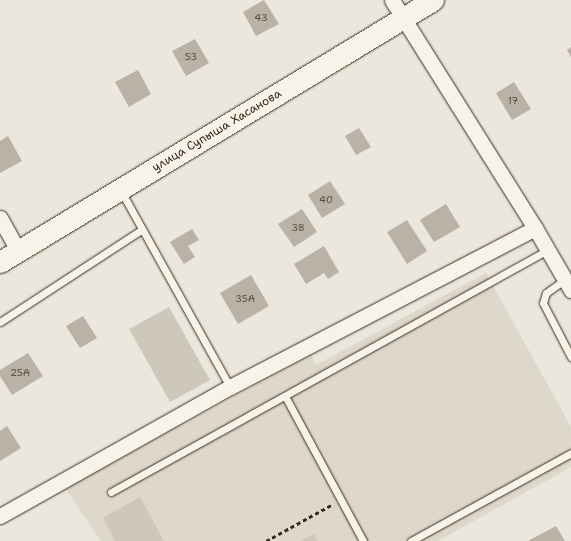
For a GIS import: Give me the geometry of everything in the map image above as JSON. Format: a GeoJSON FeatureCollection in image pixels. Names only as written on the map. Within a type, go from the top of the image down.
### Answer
{"type":"FeatureCollection","features":[{"type":"Feature","properties":{"kind":"street"},"geometry":{"type":"LineString","coordinates":[[392,0],[535,228],[546,250],[569,286]]}},
{"type":"Feature","properties":{"kind":"street","name":"улица Супыша Хасанова"},"geometry":{"type":"LineString","coordinates":[[0,262],[433,0]]}},
{"type":"Feature","properties":{"kind":"street"},"geometry":{"type":"LineString","coordinates":[[0,218],[18,251]]}},
{"type":"Feature","properties":{"kind":"street"},"geometry":{"type":"LineString","coordinates":[[0,516],[230,387],[535,228]]}},
{"type":"Feature","properties":{"kind":"lane"},"geometry":{"type":"LineString","coordinates":[[120,189],[141,230],[230,387]]}},
{"type":"Feature","properties":{"kind":"lane"},"geometry":{"type":"LineString","coordinates":[[0,322],[141,230]]}},
{"type":"Feature","properties":{"kind":"lane"},"geometry":{"type":"LineString","coordinates":[[111,492],[546,250]]}},
{"type":"Feature","properties":{"kind":"lane"},"geometry":{"type":"LineString","coordinates":[[569,286],[546,293],[543,303],[571,357]]}},
{"type":"Feature","properties":{"kind":"lane"},"geometry":{"type":"LineString","coordinates":[[285,396],[363,541]]}},
{"type":"Feature","properties":{"kind":"lane"},"geometry":{"type":"LineString","coordinates":[[411,541],[571,453]]}},
{"type":"Feature","properties":{"kind":"path"},"geometry":{"type":"LineString","coordinates":[[266,541],[340,500]]}},
{"type":"Feature","properties":{"kind":"shaded area"},"geometry":{"type":"Polygon","coordinates":[[[486,273],[571,427],[571,467],[438,541],[101,541],[65,488],[311,355],[316,365],[486,273]]]}},
{"type":"Feature","properties":{"kind":"shaded area"},"geometry":{"type":"Polygon","coordinates":[[[169,307],[210,380],[170,402],[129,329],[169,307]]]}},
{"type":"Feature","properties":{"kind":"shaded area"},"geometry":{"type":"Polygon","coordinates":[[[140,497],[164,541],[115,541],[103,518],[140,497]]]}},
{"type":"Feature","properties":{"kind":"shaded area"},"geometry":{"type":"Polygon","coordinates":[[[314,534],[318,541],[300,541],[314,534]]]}},
{"type":"Feature","properties":{"kind":"building"},"geometry":{"type":"Polygon","coordinates":[[[264,0],[279,24],[256,36],[243,12],[264,0]]]}},
{"type":"Feature","properties":{"kind":"building"},"geometry":{"type":"Polygon","coordinates":[[[195,39],[209,63],[186,76],[172,51],[195,39]]]}},
{"type":"Feature","properties":{"kind":"building"},"geometry":{"type":"Polygon","coordinates":[[[571,47],[571,57],[567,50],[571,47]]]}},
{"type":"Feature","properties":{"kind":"building"},"geometry":{"type":"Polygon","coordinates":[[[138,70],[151,94],[129,107],[115,82],[138,70]]]}},
{"type":"Feature","properties":{"kind":"building"},"geometry":{"type":"Polygon","coordinates":[[[514,82],[531,109],[512,120],[496,93],[514,82]]]}},
{"type":"Feature","properties":{"kind":"building"},"geometry":{"type":"Polygon","coordinates":[[[359,128],[371,147],[356,155],[345,136],[359,128]]]}},
{"type":"Feature","properties":{"kind":"building"},"geometry":{"type":"Polygon","coordinates":[[[8,136],[22,161],[0,173],[0,141],[8,136]]]}},
{"type":"Feature","properties":{"kind":"building"},"geometry":{"type":"Polygon","coordinates":[[[330,181],[345,204],[322,218],[308,195],[330,181]]]}},
{"type":"Feature","properties":{"kind":"building"},"geometry":{"type":"Polygon","coordinates":[[[446,204],[460,227],[434,242],[420,220],[446,204]]]}},
{"type":"Feature","properties":{"kind":"building"},"geometry":{"type":"Polygon","coordinates":[[[302,209],[317,232],[294,247],[278,224],[302,209]]]}},
{"type":"Feature","properties":{"kind":"building"},"geometry":{"type":"Polygon","coordinates":[[[407,220],[427,251],[407,264],[387,232],[407,220]]]}},
{"type":"Feature","properties":{"kind":"building"},"geometry":{"type":"Polygon","coordinates":[[[192,229],[199,240],[188,246],[195,257],[184,264],[170,242],[192,229]]]}},
{"type":"Feature","properties":{"kind":"building"},"geometry":{"type":"Polygon","coordinates":[[[324,246],[339,272],[328,279],[324,273],[306,284],[294,264],[324,246]]]}},
{"type":"Feature","properties":{"kind":"building"},"geometry":{"type":"Polygon","coordinates":[[[251,275],[269,306],[238,324],[220,293],[251,275]]]}},
{"type":"Feature","properties":{"kind":"building"},"geometry":{"type":"Polygon","coordinates":[[[83,316],[97,338],[80,348],[66,326],[83,316]]]}},
{"type":"Feature","properties":{"kind":"building"},"geometry":{"type":"Polygon","coordinates":[[[28,353],[43,376],[12,395],[0,376],[0,370],[28,353]]]}},
{"type":"Feature","properties":{"kind":"building"},"geometry":{"type":"Polygon","coordinates":[[[7,426],[21,448],[0,461],[0,431],[7,426]]]}},
{"type":"Feature","properties":{"kind":"building"},"geometry":{"type":"Polygon","coordinates":[[[556,526],[565,541],[528,541],[556,526]]]}}]}
